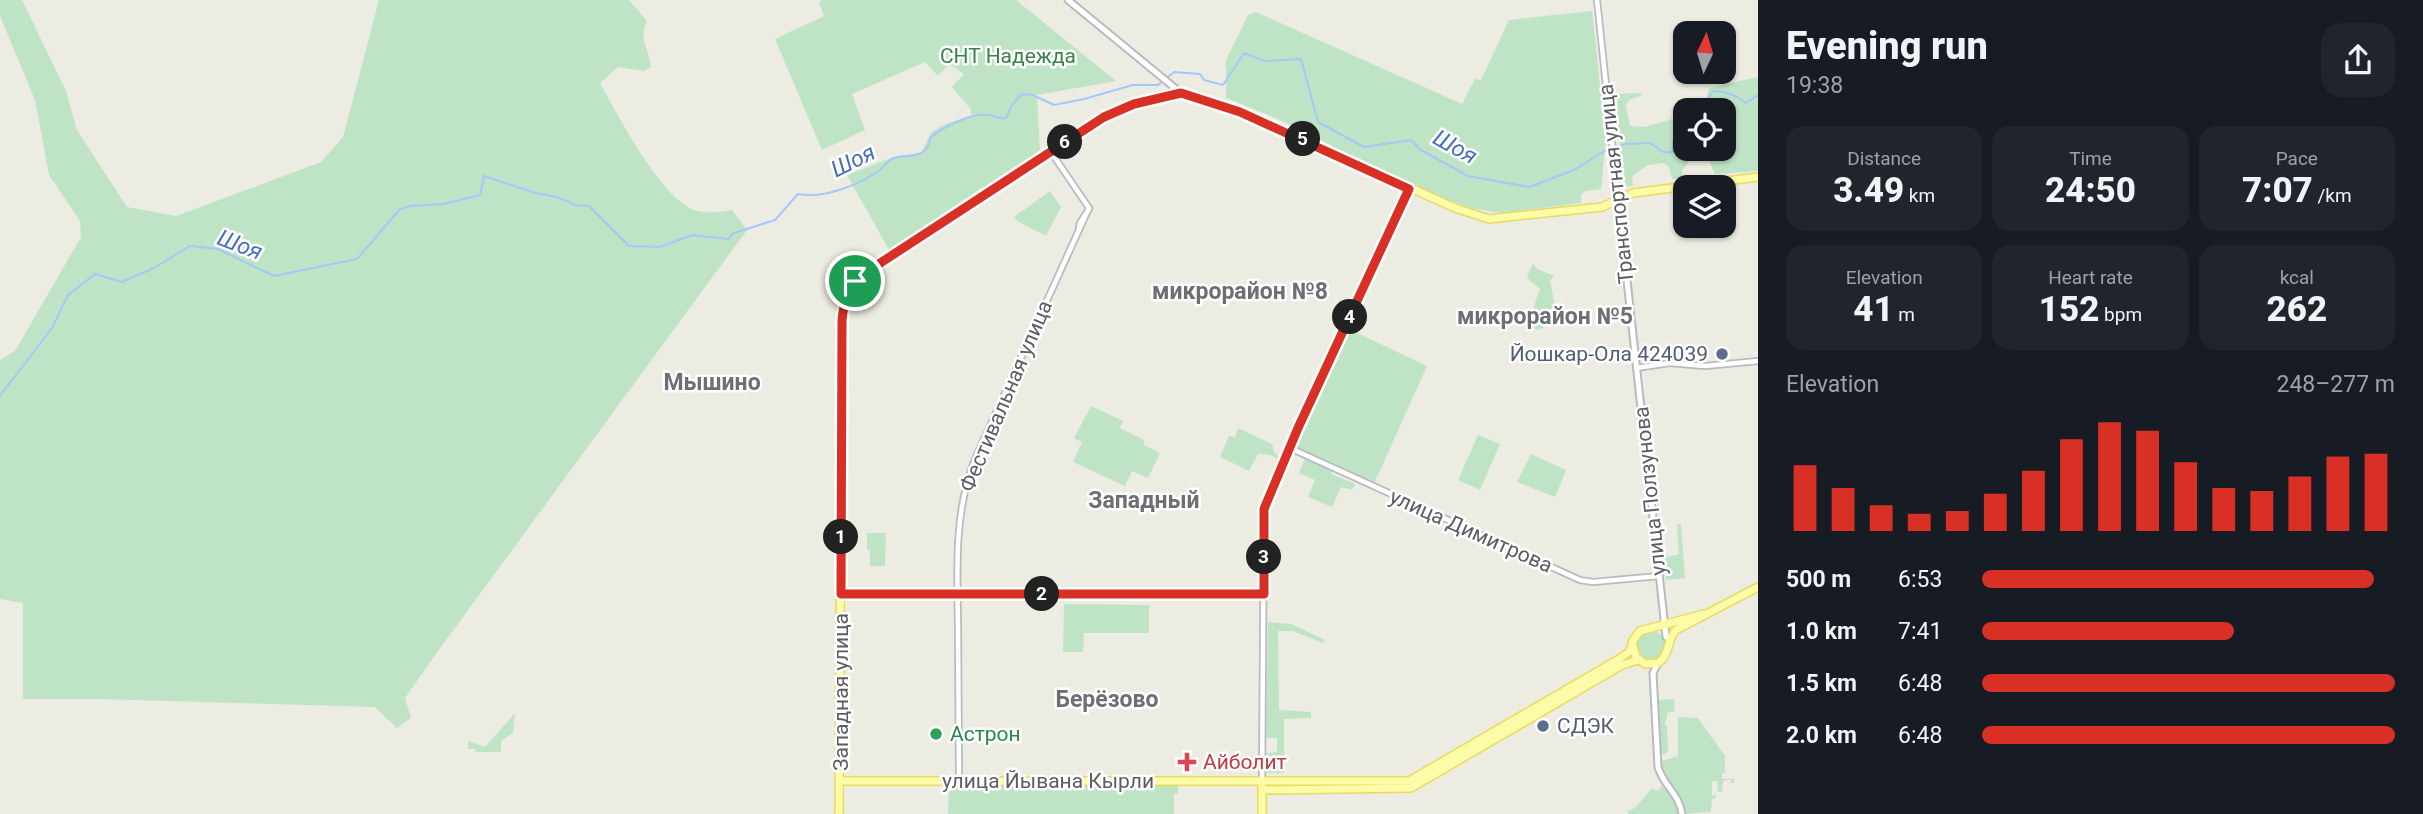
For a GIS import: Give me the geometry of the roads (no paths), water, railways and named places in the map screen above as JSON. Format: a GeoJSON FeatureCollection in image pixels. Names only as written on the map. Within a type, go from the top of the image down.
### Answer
{"type":"FeatureCollection","features":[{"type":"Feature","properties":{"kind":"main road"},"geometry":{"type":"LineString","coordinates":[[1068,0],[1181,93],[1240,112],[1466,213],[1489,219],[1602,207],[1619,208]]}},
{"type":"Feature","properties":{"kind":"main road","name":"Западная улица"},"geometry":{"type":"LineString","coordinates":[[839,814],[842,327],[843,306],[848,292],[855,281],[868,271],[1119,109],[1181,93]]}},
{"type":"Feature","properties":{"kind":"main road"},"geometry":{"type":"LineString","coordinates":[[1602,207],[1633,193],[1758,177]]}},
{"type":"Feature","properties":{"kind":"main road","name":"Транспортная улица"},"geometry":{"type":"LineString","coordinates":[[1618,198],[1636,368]]}},
{"type":"Feature","properties":{"kind":"main road","name":"улица Ползунова"},"geometry":{"type":"LineString","coordinates":[[1636,368],[1668,641]]}},
{"type":"Feature","properties":{"kind":"main road"},"geometry":{"type":"LineString","coordinates":[[1682,814],[1679,802],[1661,778],[1658,767],[1653,673],[1665,657],[1668,641],[1676,630],[1758,587]]}},
{"type":"Feature","properties":{"kind":"main road"},"geometry":{"type":"LineString","coordinates":[[1507,728],[1629,652],[1635,636],[1640,631],[1704,614]]}},
{"type":"Feature","properties":{"kind":"main road"},"geometry":{"type":"LineString","coordinates":[[1653,628],[1664,615],[1670,621],[1676,622]]}},
{"type":"Feature","properties":{"kind":"main road"},"geometry":{"type":"LineString","coordinates":[[1653,628],[1662,632],[1668,641]]}},
{"type":"Feature","properties":{"kind":"main road"},"geometry":{"type":"LineString","coordinates":[[1632,646],[1633,654],[1653,673]]}},
{"type":"Feature","properties":{"kind":"main road"},"geometry":{"type":"LineString","coordinates":[[1507,728],[1626,663],[1658,663]]}},
{"type":"Feature","properties":{"kind":"main road","name":"улица Йывана Кырли"},"geometry":{"type":"LineString","coordinates":[[840,781],[959,780],[1262,786],[1406,781],[1424,777],[1507,728]]}},
{"type":"Feature","properties":{"kind":"main road"},"geometry":{"type":"LineString","coordinates":[[1262,786],[1262,814]]}},
{"type":"Feature","properties":{"kind":"street","name":"Транспортная улица"},"geometry":{"type":"LineString","coordinates":[[1597,0],[1618,198]]}},
{"type":"Feature","properties":{"kind":"street","name":"Фестивальная улица"},"geometry":{"type":"LineString","coordinates":[[959,780],[958,594],[961,507],[968,476],[1089,208],[1051,152]]}},
{"type":"Feature","properties":{"kind":"street"},"geometry":{"type":"LineString","coordinates":[[1262,786],[1264,509],[1409,189]]}},
{"type":"Feature","properties":{"kind":"street"},"geometry":{"type":"LineString","coordinates":[[1636,368],[1670,363],[1705,366],[1758,361]]}},
{"type":"Feature","properties":{"kind":"street","name":"улица Димитрова"},"geometry":{"type":"LineString","coordinates":[[1290,448],[1580,580],[1593,582],[1659,576]]}},
{"type":"Feature","properties":{"kind":"street"},"geometry":{"type":"LineString","coordinates":[[841,594],[1264,594]]}},
{"type":"Feature","properties":{"kind":"waterway","name":"Шоя"},"geometry":{"type":"LineString","coordinates":[[0,396],[52,328],[68,295],[95,274],[122,282],[154,268],[190,246],[218,249],[274,276],[357,259],[400,209],[443,204],[480,195],[484,176],[557,197],[575,205],[589,206],[629,246],[660,247],[692,235],[728,239],[734,233],[775,220],[798,194],[841,190],[872,176],[892,159],[921,153],[930,138],[958,121],[982,115],[1006,118],[1012,105],[1022,94],[1033,95],[1054,105],[1133,85],[1158,85],[1174,72],[1200,74],[1204,80],[1223,85],[1244,53],[1264,61],[1301,59],[1318,122],[1364,147],[1411,140],[1421,150],[1468,176],[1529,187],[1574,170],[1606,150],[1626,144],[1650,143],[1663,152],[1673,152]]}},
{"type":"Feature","properties":{"kind":"waterway","name":"Шоя"},"geometry":{"type":"LineString","coordinates":[[1708,98],[1713,91],[1722,92],[1746,103],[1758,95]]}},
{"type":"Feature","properties":{"kind":"place","name":"Йошкар-Ола 424039"},"geometry":{"type":"Point","coordinates":[1722,354]}},
{"type":"Feature","properties":{"kind":"place","name":"СДЭК"},"geometry":{"type":"Point","coordinates":[1543,726]}},
{"type":"Feature","properties":{"kind":"place","name":"Астрон"},"geometry":{"type":"Point","coordinates":[936,734]}},
{"type":"Feature","properties":{"kind":"place","name":"Айболит"},"geometry":{"type":"Point","coordinates":[1187,762]}},
{"type":"Feature","properties":{"kind":"district","name":"микрорайон №8"},"geometry":{"type":"Point","coordinates":[1240,291]}},
{"type":"Feature","properties":{"kind":"district","name":"микрорайон №5"},"geometry":{"type":"Point","coordinates":[1545,316]}},
{"type":"Feature","properties":{"kind":"district","name":"Мышино"},"geometry":{"type":"Point","coordinates":[712,382]}},
{"type":"Feature","properties":{"kind":"district","name":"Западный"},"geometry":{"type":"Point","coordinates":[1144,500]}},
{"type":"Feature","properties":{"kind":"district","name":"Берёзово"},"geometry":{"type":"Point","coordinates":[1107,699]}},
{"type":"Feature","properties":{"kind":"park label","name":"СНТ Надежда"},"geometry":{"type":"Point","coordinates":[1008,56]}}]}
